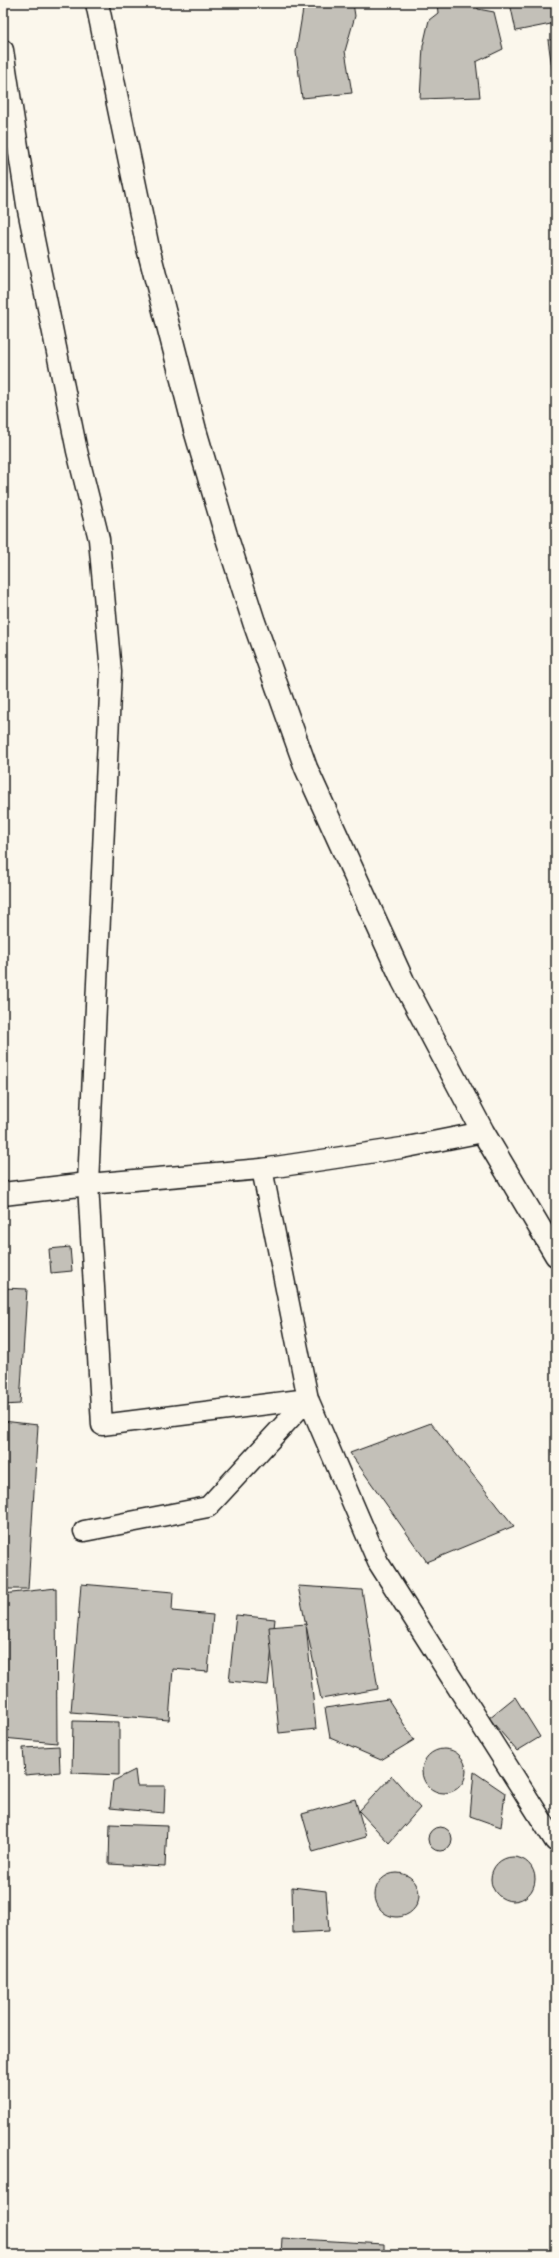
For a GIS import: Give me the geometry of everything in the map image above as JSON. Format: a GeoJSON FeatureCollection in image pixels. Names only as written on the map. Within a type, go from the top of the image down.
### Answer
{"type":"FeatureCollection","features":[{"type":"Feature","properties":{"kind":"main road"},"geometry":{"type":"LineString","coordinates":[[97,3],[148,248],[195,430],[226,535],[254,622],[306,768],[403,981],[483,1132],[556,1255]]}},
{"type":"Feature","properties":{"kind":"main road"},"geometry":{"type":"LineString","coordinates":[[3,1194],[88,1184]]}},
{"type":"Feature","properties":{"kind":"lane"},"geometry":{"type":"LineString","coordinates":[[3,50],[28,212],[77,451],[99,539],[111,665],[88,1184],[102,1425],[308,1399]]}},
{"type":"Feature","properties":{"kind":"lane"},"geometry":{"type":"LineString","coordinates":[[88,1184],[262,1169],[394,1149],[483,1132]]}},
{"type":"Feature","properties":{"kind":"lane"},"geometry":{"type":"LineString","coordinates":[[262,1169],[308,1399],[378,1562],[555,1841]]}},
{"type":"Feature","properties":{"kind":"lane"},"geometry":{"type":"LineString","coordinates":[[84,1531],[208,1507],[308,1399]]}},
{"type":"Feature","properties":{"kind":"building"},"geometry":{"type":"Polygon","coordinates":[[[304,3],[353,3],[355,16],[345,51],[352,93],[302,98],[296,52],[304,3]]]}},
{"type":"Feature","properties":{"kind":"building"},"geometry":{"type":"Polygon","coordinates":[[[437,3],[477,3],[478,9],[494,12],[503,49],[476,62],[480,97],[420,99],[423,46],[429,20],[438,13],[437,3]]]}},
{"type":"Feature","properties":{"kind":"building"},"geometry":{"type":"Polygon","coordinates":[[[510,3],[556,3],[556,23],[516,31],[510,3]]]}},
{"type":"Feature","properties":{"kind":"building"},"geometry":{"type":"Polygon","coordinates":[[[556,39],[556,81],[554,81],[548,40],[556,39]]]}},
{"type":"Feature","properties":{"kind":"building"},"geometry":{"type":"Polygon","coordinates":[[[70,1247],[72,1271],[51,1273],[49,1249],[70,1247]]]}},
{"type":"Feature","properties":{"kind":"building"},"geometry":{"type":"Polygon","coordinates":[[[3,1288],[27,1289],[20,1404],[3,1405],[3,1288]]]}},
{"type":"Feature","properties":{"kind":"building"},"geometry":{"type":"Polygon","coordinates":[[[3,1421],[38,1425],[28,1589],[3,1589],[3,1421]]]}},
{"type":"Feature","properties":{"kind":"building"},"geometry":{"type":"Polygon","coordinates":[[[431,1423],[514,1526],[427,1562],[350,1453],[431,1423]]]}},
{"type":"Feature","properties":{"kind":"building"},"geometry":{"type":"Polygon","coordinates":[[[81,1584],[173,1592],[172,1611],[213,1615],[208,1672],[173,1669],[169,1720],[71,1712],[81,1584]]]}},
{"type":"Feature","properties":{"kind":"building"},"geometry":{"type":"Polygon","coordinates":[[[298,1586],[362,1590],[378,1689],[321,1699],[298,1586]]]}},
{"type":"Feature","properties":{"kind":"building"},"geometry":{"type":"Polygon","coordinates":[[[56,1588],[57,1743],[3,1738],[3,1594],[56,1588]]]}},
{"type":"Feature","properties":{"kind":"building"},"geometry":{"type":"Polygon","coordinates":[[[236,1615],[275,1619],[268,1685],[229,1681],[236,1615]]]}},
{"type":"Feature","properties":{"kind":"building"},"geometry":{"type":"Polygon","coordinates":[[[306,1624],[316,1729],[279,1733],[269,1627],[306,1624]]]}},
{"type":"Feature","properties":{"kind":"building"},"geometry":{"type":"Polygon","coordinates":[[[515,1697],[540,1737],[517,1751],[489,1718],[515,1697]]]}},
{"type":"Feature","properties":{"kind":"building"},"geometry":{"type":"Polygon","coordinates":[[[388,1699],[414,1740],[381,1760],[330,1738],[325,1708],[388,1699]]]}},
{"type":"Feature","properties":{"kind":"building"},"geometry":{"type":"Polygon","coordinates":[[[73,1721],[119,1722],[119,1775],[72,1773],[73,1721]]]}},
{"type":"Feature","properties":{"kind":"building"},"geometry":{"type":"Polygon","coordinates":[[[59,1746],[60,1772],[25,1775],[23,1748],[59,1746]]]}},
{"type":"Feature","properties":{"kind":"building"},"geometry":{"type":"Polygon","coordinates":[[[440,1749],[448,1749],[453,1750],[460,1755],[465,1762],[465,1780],[460,1787],[453,1792],[440,1793],[432,1790],[425,1783],[422,1775],[422,1767],[425,1759],[432,1752],[440,1749]]]}},
{"type":"Feature","properties":{"kind":"building"},"geometry":{"type":"Polygon","coordinates":[[[135,1770],[137,1786],[165,1786],[164,1813],[110,1808],[113,1781],[135,1770]]]}},
{"type":"Feature","properties":{"kind":"building"},"geometry":{"type":"Polygon","coordinates":[[[474,1772],[505,1793],[501,1827],[470,1816],[474,1772]]]}},
{"type":"Feature","properties":{"kind":"building"},"geometry":{"type":"Polygon","coordinates":[[[392,1776],[420,1808],[389,1843],[359,1811],[392,1776]]]}},
{"type":"Feature","properties":{"kind":"building"},"geometry":{"type":"Polygon","coordinates":[[[355,1799],[366,1837],[313,1852],[302,1814],[355,1799]]]}},
{"type":"Feature","properties":{"kind":"building"},"geometry":{"type":"Polygon","coordinates":[[[110,1824],[167,1826],[165,1867],[109,1864],[110,1824]]]}},
{"type":"Feature","properties":{"kind":"building"},"geometry":{"type":"Polygon","coordinates":[[[440,1827],[449,1830],[452,1839],[449,1848],[440,1851],[431,1848],[428,1839],[431,1830],[440,1827]]]}},
{"type":"Feature","properties":{"kind":"building"},"geometry":{"type":"Polygon","coordinates":[[[509,1857],[517,1857],[522,1858],[529,1863],[534,1870],[534,1888],[529,1895],[522,1900],[509,1901],[501,1898],[494,1891],[491,1883],[491,1875],[494,1867],[501,1860],[509,1857]]]}},
{"type":"Feature","properties":{"kind":"building"},"geometry":{"type":"Polygon","coordinates":[[[393,1873],[401,1873],[406,1874],[413,1879],[418,1886],[418,1904],[413,1911],[406,1916],[393,1917],[385,1914],[378,1907],[375,1899],[375,1891],[378,1883],[385,1876],[393,1873]]]}},
{"type":"Feature","properties":{"kind":"building"},"geometry":{"type":"Polygon","coordinates":[[[292,1887],[326,1891],[329,1931],[293,1933],[292,1887]]]}},
{"type":"Feature","properties":{"kind":"building"},"geometry":{"type":"Polygon","coordinates":[[[282,2238],[384,2244],[384,2255],[281,2255],[282,2238]]]}}]}
